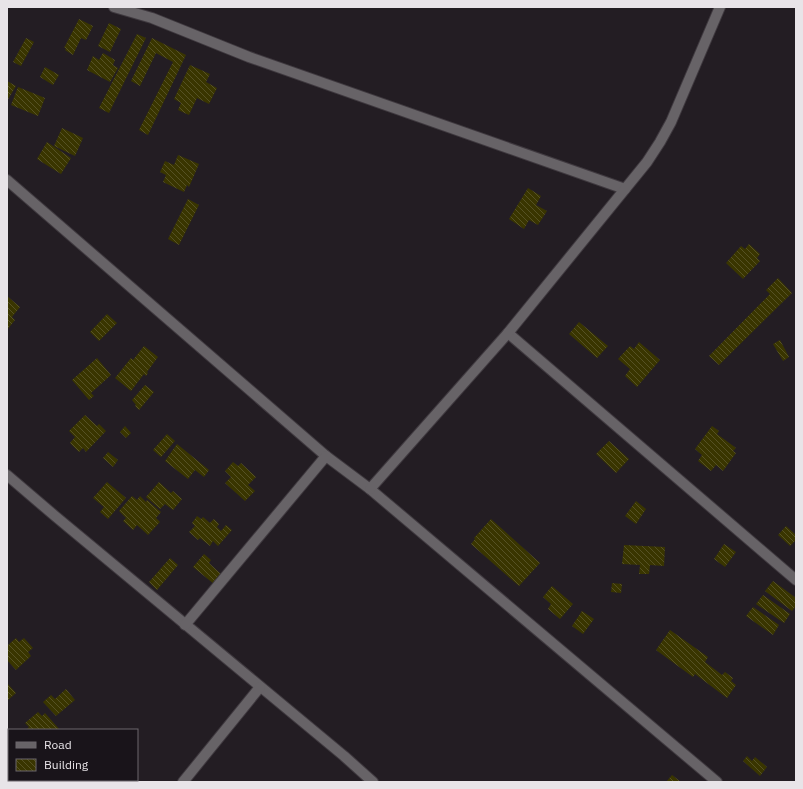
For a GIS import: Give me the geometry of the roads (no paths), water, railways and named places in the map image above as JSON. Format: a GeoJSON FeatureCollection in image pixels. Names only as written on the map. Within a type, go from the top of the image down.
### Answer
{"type":"FeatureCollection","features":[{"type":"Feature","properties":{"kind":"street"},"geometry":{"type":"LineString","coordinates":[[114,7],[152,18],[249,57],[625,189]]}},
{"type":"Feature","properties":{"kind":"street"},"geometry":{"type":"LineString","coordinates":[[370,489],[508,333],[647,162],[671,122],[720,7]]}},
{"type":"Feature","properties":{"kind":"street"},"geometry":{"type":"LineString","coordinates":[[7,180],[326,456],[370,489],[717,782]]}},
{"type":"Feature","properties":{"kind":"street"},"geometry":{"type":"LineString","coordinates":[[508,333],[796,580]]}},
{"type":"Feature","properties":{"kind":"street"},"geometry":{"type":"LineString","coordinates":[[185,625],[326,456]]}},
{"type":"Feature","properties":{"kind":"street"},"geometry":{"type":"LineString","coordinates":[[7,475],[373,782]]}},
{"type":"Feature","properties":{"kind":"street"},"geometry":{"type":"LineString","coordinates":[[183,782],[260,687]]}}]}
